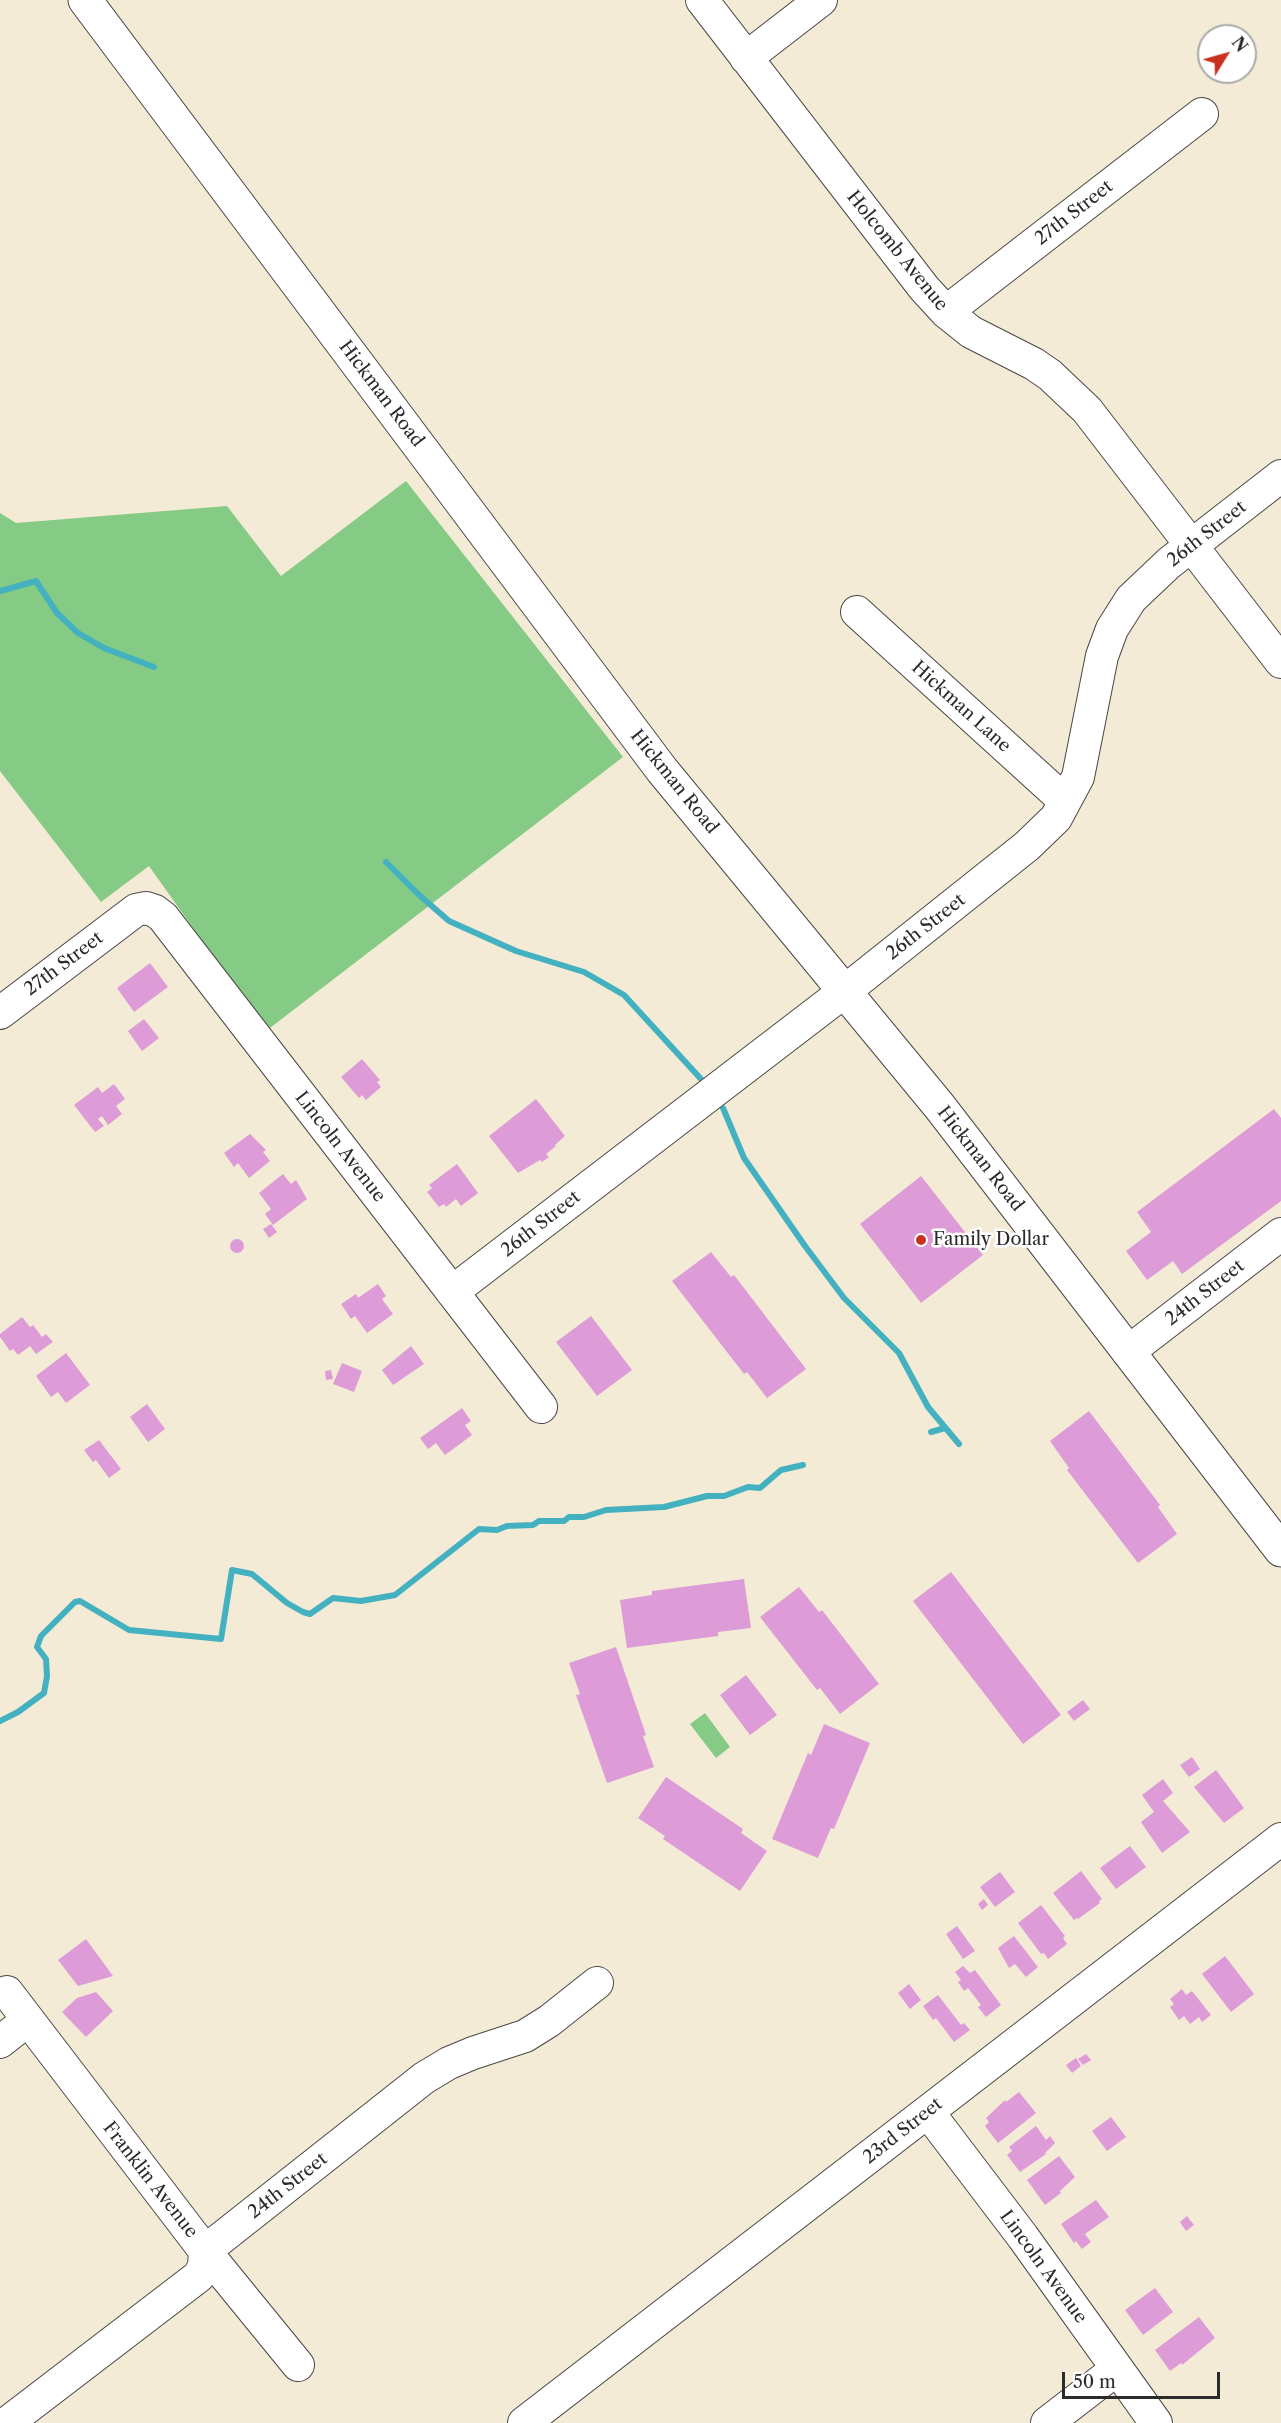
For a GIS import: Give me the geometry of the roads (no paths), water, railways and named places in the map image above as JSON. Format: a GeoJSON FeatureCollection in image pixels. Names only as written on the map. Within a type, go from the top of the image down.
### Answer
{"type":"FeatureCollection","features":[{"type":"Feature","properties":{"kind":"main road","name":"Hickman Road"},"geometry":{"type":"LineString","coordinates":[[86,0],[662,770],[940,1107],[1281,1550]]}},
{"type":"Feature","properties":{"kind":"street","name":"Holcomb Avenue"},"geometry":{"type":"LineString","coordinates":[[702,0],[876,229],[924,288],[946,312],[971,332],[1034,364],[1050,375],[1087,410],[1281,662]]}},
{"type":"Feature","properties":{"kind":"street"},"geometry":{"type":"LineString","coordinates":[[746,58],[822,0]]}},
{"type":"Feature","properties":{"kind":"street","name":"27th Street"},"geometry":{"type":"LineString","coordinates":[[946,312],[1202,114]]}},
{"type":"Feature","properties":{"kind":"street","name":"26th Street"},"geometry":{"type":"LineString","coordinates":[[452,1292],[844,991],[1028,846],[1056,818],[1078,777],[1102,656],[1112,629],[1131,600],[1169,563],[1281,476]]}},
{"type":"Feature","properties":{"kind":"street","name":"Hickman Lane"},"geometry":{"type":"LineString","coordinates":[[857,612],[1065,801]]}},
{"type":"Feature","properties":{"kind":"street","name":"Lincoln Avenue"},"geometry":{"type":"LineString","coordinates":[[128,915],[146,908],[163,917],[541,1407]]}},
{"type":"Feature","properties":{"kind":"street","name":"27th Street"},"geometry":{"type":"LineString","coordinates":[[0,1013],[128,915]]}},
{"type":"Feature","properties":{"kind":"street","name":"24th Street"},"geometry":{"type":"LineString","coordinates":[[1128,1352],[1281,1234]]}},
{"type":"Feature","properties":{"kind":"street","name":"23rd Street"},"geometry":{"type":"LineString","coordinates":[[524,2423],[1281,1839]]}},
{"type":"Feature","properties":{"kind":"street","name":"24th Street"},"geometry":{"type":"LineString","coordinates":[[205,2251],[424,2079],[449,2063],[473,2052],[525,2036],[549,2021],[597,1983]]}},
{"type":"Feature","properties":{"kind":"street","name":"Franklin Avenue"},"geometry":{"type":"LineString","coordinates":[[7,1992],[205,2251],[298,2365]]}},
{"type":"Feature","properties":{"kind":"street"},"geometry":{"type":"LineString","coordinates":[[0,2042],[28,2020]]}},
{"type":"Feature","properties":{"kind":"street","name":"Lincoln Avenue"},"geometry":{"type":"LineString","coordinates":[[928,2112],[1023,2237],[1156,2423]]}},
{"type":"Feature","properties":{"kind":"street"},"geometry":{"type":"LineString","coordinates":[[7,2423],[199,2276],[204,2266],[205,2251]]}},
{"type":"Feature","properties":{"kind":"street"},"geometry":{"type":"LineString","coordinates":[[1047,2423],[1117,2369]]}},
{"type":"Feature","properties":{"kind":"waterway"},"geometry":{"type":"LineString","coordinates":[[0,591],[36,581],[57,613],[78,633],[104,648],[154,667]]}},
{"type":"Feature","properties":{"kind":"waterway"},"geometry":{"type":"LineString","coordinates":[[386,862],[449,921],[516,951],[584,972],[624,995],[701,1079]]}},
{"type":"Feature","properties":{"kind":"waterway"},"geometry":{"type":"LineString","coordinates":[[723,1108],[744,1158],[805,1246],[844,1298],[899,1353],[928,1407],[959,1444]]}},
{"type":"Feature","properties":{"kind":"waterway"},"geometry":{"type":"LineString","coordinates":[[931,1432],[945,1428]]}},
{"type":"Feature","properties":{"kind":"waterway"},"geometry":{"type":"LineString","coordinates":[[0,1721],[18,1712],[44,1693],[47,1676],[46,1659],[37,1647],[41,1636],[75,1602],[80,1601],[129,1630],[221,1639],[232,1570],[252,1574],[287,1603],[310,1614],[333,1598],[361,1601],[395,1595],[479,1529],[497,1530],[507,1526],[533,1525],[539,1521],[564,1521],[569,1517],[584,1517],[606,1510],[664,1507],[707,1496],[724,1496],[748,1487],[760,1488],[781,1470],[803,1465]]}},
{"type":"Feature","properties":{"kind":"place","name":"Family Dollar"},"geometry":{"type":"Point","coordinates":[921,1240]}}]}
